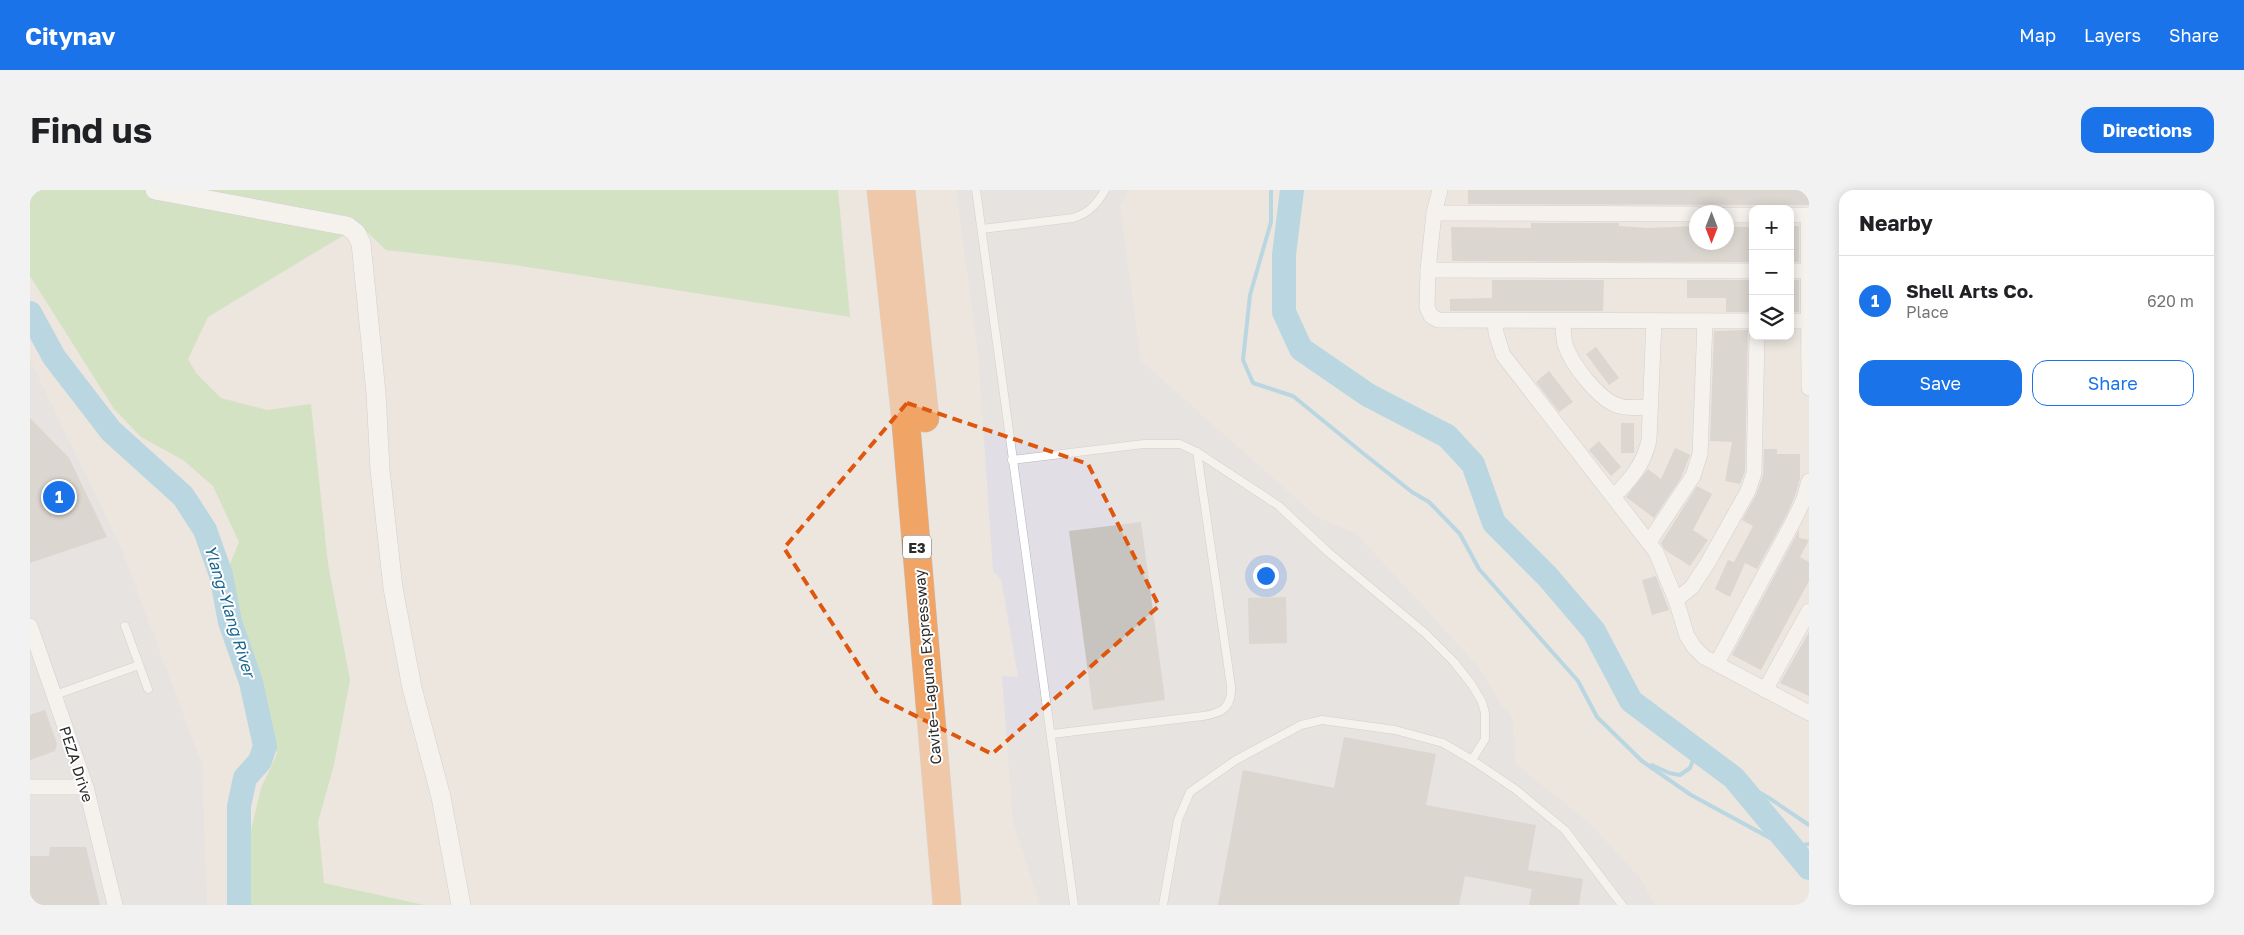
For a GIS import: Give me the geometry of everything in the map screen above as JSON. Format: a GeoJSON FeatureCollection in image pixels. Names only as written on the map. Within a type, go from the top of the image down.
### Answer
{"type":"FeatureCollection","features":[{"type":"Feature","properties":{"kind":"highway","name":"Cavite–Laguna Expressway"},"geometry":{"type":"LineString","coordinates":[[881,190],[906,413],[947,905]]}},
{"type":"Feature","properties":{"kind":"highway","name":"Cavite–Laguna Expressway"},"geometry":{"type":"LineString","coordinates":[[900,190],[924,412],[965,905]]}},
{"type":"Feature","properties":{"kind":"street"},"geometry":{"type":"LineString","coordinates":[[156,190],[347,226],[356,233],[362,243],[376,393],[380,470],[393,588],[412,688],[441,798],[461,905]]}},
{"type":"Feature","properties":{"kind":"street"},"geometry":{"type":"LineString","coordinates":[[1440,190],[1434,213],[1428,270],[1428,307],[1431,316],[1438,320],[1749,321]]}},
{"type":"Feature","properties":{"kind":"street"},"geometry":{"type":"LineString","coordinates":[[1434,213],[1689,214]]}},
{"type":"Feature","properties":{"kind":"street"},"geometry":{"type":"LineString","coordinates":[[1734,214],[1749,215]]}},
{"type":"Feature","properties":{"kind":"street"},"geometry":{"type":"LineString","coordinates":[[1794,215],[1809,215],[1809,388]]}},
{"type":"Feature","properties":{"kind":"street"},"geometry":{"type":"LineString","coordinates":[[1428,270],[1749,271]]}},
{"type":"Feature","properties":{"kind":"street"},"geometry":{"type":"LineString","coordinates":[[1794,271],[1808,271]]}},
{"type":"Feature","properties":{"kind":"street"},"geometry":{"type":"LineString","coordinates":[[1563,320],[1564,342],[1569,356],[1588,382],[1607,401],[1621,407],[1650,406]]}},
{"type":"Feature","properties":{"kind":"street"},"geometry":{"type":"LineString","coordinates":[[1495,321],[1496,333],[1504,355],[1656,552],[1676,600],[1687,636],[1694,647],[1717,664],[1809,713]]}},
{"type":"Feature","properties":{"kind":"street"},"geometry":{"type":"LineString","coordinates":[[1614,496],[1641,464],[1649,440],[1654,321]]}},
{"type":"Feature","properties":{"kind":"street"},"geometry":{"type":"LineString","coordinates":[[1648,542],[1693,476],[1700,454],[1705,321]]}},
{"type":"Feature","properties":{"kind":"street"},"geometry":{"type":"LineString","coordinates":[[1794,321],[1808,321]]}},
{"type":"Feature","properties":{"kind":"street"},"geometry":{"type":"LineString","coordinates":[[1676,600],[1692,588],[1707,564],[1748,491],[1754,473],[1757,340]]}},
{"type":"Feature","properties":{"kind":"street"},"geometry":{"type":"LineString","coordinates":[[1717,664],[1794,520],[1804,499],[1809,481]]}},
{"type":"Feature","properties":{"kind":"street"},"geometry":{"type":"LineString","coordinates":[[1766,690],[1809,611]]}},
{"type":"Feature","properties":{"kind":"street","name":"PEZA Drive"},"geometry":{"type":"LineString","coordinates":[[30,626],[86,787],[115,905]]}},
{"type":"Feature","properties":{"kind":"street"},"geometry":{"type":"LineString","coordinates":[[30,786],[86,787]]}},
{"type":"Feature","properties":{"kind":"lane"},"geometry":{"type":"LineString","coordinates":[[976,190],[1074,905]]}},
{"type":"Feature","properties":{"kind":"lane"},"geometry":{"type":"LineString","coordinates":[[982,229],[1073,218],[1086,214],[1099,200],[1105,190]]}},
{"type":"Feature","properties":{"kind":"lane"},"geometry":{"type":"LineString","coordinates":[[1012,460],[1144,444],[1180,444],[1197,452],[1279,506],[1328,552],[1425,633],[1454,662],[1472,685],[1482,702],[1485,713],[1485,740],[1472,760]]}},
{"type":"Feature","properties":{"kind":"lane"},"geometry":{"type":"LineString","coordinates":[[1052,734],[1203,716],[1223,710],[1228,706],[1231,686],[1197,452]]}},
{"type":"Feature","properties":{"kind":"lane"},"geometry":{"type":"LineString","coordinates":[[125,626],[148,689]]}},
{"type":"Feature","properties":{"kind":"lane"},"geometry":{"type":"LineString","coordinates":[[55,695],[139,665]]}},
{"type":"Feature","properties":{"kind":"lane"},"geometry":{"type":"LineString","coordinates":[[1163,905],[1178,820],[1190,792],[1236,760],[1301,725],[1322,720],[1395,730],[1443,743],[1472,760],[1515,790],[1565,830],[1622,905]]}},
{"type":"Feature","properties":{"kind":"highlighted area"},"geometry":{"type":"Polygon","coordinates":[[[907,403],[1088,464],[1159,606],[992,754],[880,698],[784,548],[907,403]]]}},
{"type":"Feature","properties":{"kind":"shaded area"},"geometry":{"type":"Polygon","coordinates":[[[956,190],[1128,190],[1120,206],[1141,361],[1318,518],[1357,534],[1480,669],[1499,702],[1512,718],[1516,764],[1589,823],[1640,878],[1655,905],[1040,905],[1013,823],[1002,676],[1018,677],[1001,579],[993,572],[978,352],[956,190]]]}},
{"type":"Feature","properties":{"kind":"shaded area"},"geometry":{"type":"Polygon","coordinates":[[[30,360],[122,550],[202,765],[207,905],[30,905],[30,360]]]}},
{"type":"Feature","properties":{"kind":"green space"},"geometry":{"type":"Polygon","coordinates":[[[30,190],[838,190],[850,317],[508,264],[386,250],[366,231],[344,235],[208,317],[188,359],[196,373],[221,398],[267,410],[311,404],[328,564],[350,680],[334,765],[318,822],[324,883],[424,905],[251,905],[242,869],[261,788],[277,754],[258,678],[231,590],[229,566],[239,542],[213,486],[183,460],[141,437],[114,409],[30,276],[30,190]]]}},
{"type":"Feature","properties":{"kind":"building"},"geometry":{"type":"Polygon","coordinates":[[[1468,190],[1809,190],[1809,205],[1468,204],[1468,190]]]}},
{"type":"Feature","properties":{"kind":"building"},"geometry":{"type":"Polygon","coordinates":[[[1531,223],[1619,223],[1619,226],[1649,228],[1689,226],[1689,250],[1734,250],[1734,227],[1749,227],[1749,262],[1452,261],[1451,227],[1531,228],[1531,223]]]}},
{"type":"Feature","properties":{"kind":"building"},"geometry":{"type":"Polygon","coordinates":[[[1794,226],[1799,226],[1799,262],[1794,262],[1794,226]]]}},
{"type":"Feature","properties":{"kind":"building"},"geometry":{"type":"Polygon","coordinates":[[[1492,280],[1604,280],[1603,311],[1450,311],[1450,299],[1492,298],[1492,280]]]}},
{"type":"Feature","properties":{"kind":"building"},"geometry":{"type":"Polygon","coordinates":[[[1687,280],[1749,280],[1749,312],[1726,312],[1726,298],[1687,298],[1687,280]]]}},
{"type":"Feature","properties":{"kind":"building"},"geometry":{"type":"Polygon","coordinates":[[[1794,280],[1799,280],[1799,312],[1794,312],[1794,280]]]}},
{"type":"Feature","properties":{"kind":"building"},"geometry":{"type":"Polygon","coordinates":[[[1748,330],[1745,471],[1740,484],[1725,481],[1732,442],[1710,441],[1714,331],[1748,330]]]}},
{"type":"Feature","properties":{"kind":"building"},"geometry":{"type":"Polygon","coordinates":[[[1596,347],[1619,378],[1609,385],[1586,354],[1596,347]]]}},
{"type":"Feature","properties":{"kind":"building"},"geometry":{"type":"Polygon","coordinates":[[[1549,371],[1573,402],[1559,412],[1536,382],[1549,371]]]}},
{"type":"Feature","properties":{"kind":"building"},"geometry":{"type":"Polygon","coordinates":[[[30,418],[69,458],[107,537],[30,563],[30,418]]]}},
{"type":"Feature","properties":{"kind":"building"},"geometry":{"type":"Polygon","coordinates":[[[1621,423],[1634,423],[1634,453],[1621,453],[1621,423]]]}},
{"type":"Feature","properties":{"kind":"building"},"geometry":{"type":"Polygon","coordinates":[[[1599,441],[1621,467],[1611,476],[1589,450],[1599,441]]]}},
{"type":"Feature","properties":{"kind":"building"},"geometry":{"type":"Polygon","coordinates":[[[1675,448],[1690,455],[1681,478],[1654,518],[1626,497],[1648,469],[1661,479],[1675,448]]]}},
{"type":"Feature","properties":{"kind":"building"},"geometry":{"type":"Polygon","coordinates":[[[1764,449],[1777,449],[1777,454],[1800,454],[1800,479],[1786,516],[1757,569],[1745,563],[1730,597],[1715,589],[1728,560],[1734,562],[1753,526],[1742,520],[1756,495],[1763,476],[1764,449]]]}},
{"type":"Feature","properties":{"kind":"building"},"geometry":{"type":"Polygon","coordinates":[[[1697,486],[1712,494],[1693,530],[1708,540],[1690,566],[1665,550],[1661,543],[1697,486]]]}},
{"type":"Feature","properties":{"kind":"building"},"geometry":{"type":"Polygon","coordinates":[[[1141,522],[1165,700],[1093,710],[1069,531],[1141,522]]]}},
{"type":"Feature","properties":{"kind":"building"},"geometry":{"type":"Polygon","coordinates":[[[1799,530],[1799,538],[1809,540],[1800,557],[1809,562],[1809,581],[1761,670],[1732,655],[1799,530]]]}},
{"type":"Feature","properties":{"kind":"building"},"geometry":{"type":"Polygon","coordinates":[[[1656,576],[1669,610],[1652,615],[1642,580],[1656,576]]]}},
{"type":"Feature","properties":{"kind":"building"},"geometry":{"type":"Polygon","coordinates":[[[1286,597],[1287,643],[1249,644],[1248,598],[1286,597]]]}},
{"type":"Feature","properties":{"kind":"building"},"geometry":{"type":"Polygon","coordinates":[[[1809,632],[1809,696],[1780,683],[1809,632]]]}},
{"type":"Feature","properties":{"kind":"building"},"geometry":{"type":"Polygon","coordinates":[[[45,710],[57,744],[55,751],[30,760],[30,715],[45,710]]]}},
{"type":"Feature","properties":{"kind":"building"},"geometry":{"type":"Polygon","coordinates":[[[1344,737],[1436,754],[1426,805],[1536,825],[1528,870],[1583,879],[1579,905],[1529,905],[1532,889],[1465,876],[1459,905],[1218,905],[1243,770],[1334,788],[1344,737]]]}},
{"type":"Feature","properties":{"kind":"building"},"geometry":{"type":"Polygon","coordinates":[[[50,847],[86,847],[100,905],[30,905],[30,856],[49,856],[50,847]]]}},
{"type":"Feature","properties":{"kind":"waterway"},"geometry":{"type":"LineString","coordinates":[[1271,190],[1271,222],[1250,295],[1243,360],[1253,383],[1293,396],[1412,492],[1429,502],[1460,534],[1479,569],[1578,681],[1597,717],[1642,761],[1691,795],[1794,851]]}},
{"type":"Feature","properties":{"kind":"waterway"},"geometry":{"type":"LineString","coordinates":[[1292,190],[1284,255],[1284,312],[1301,349],[1368,395],[1447,436],[1473,464],[1494,523],[1547,576],[1594,631],[1631,701],[1734,778],[1809,868]]}},
{"type":"Feature","properties":{"kind":"waterway","name":"Ylang-Ylang River"},"geometry":{"type":"LineString","coordinates":[[30,313],[54,357],[111,431],[183,496],[205,530],[221,575],[230,622],[251,682],[265,746],[260,761],[245,778],[239,806],[239,905]]}},
{"type":"Feature","properties":{"kind":"waterway"},"geometry":{"type":"LineString","coordinates":[[1652,765],[1669,773],[1680,775],[1690,768],[1695,755],[1715,764]]}},
{"type":"Feature","properties":{"kind":"waterway"},"geometry":{"type":"LineString","coordinates":[[1734,778],[1769,798],[1809,825]]}},
{"type":"Feature","properties":{"kind":"waterway"},"geometry":{"type":"LineString","coordinates":[[1800,859],[1803,845],[1809,844]]}},
{"type":"Feature","properties":{"kind":"place","name":"Shell Arts Co."},"geometry":{"type":"Point","coordinates":[59,497]}}]}
